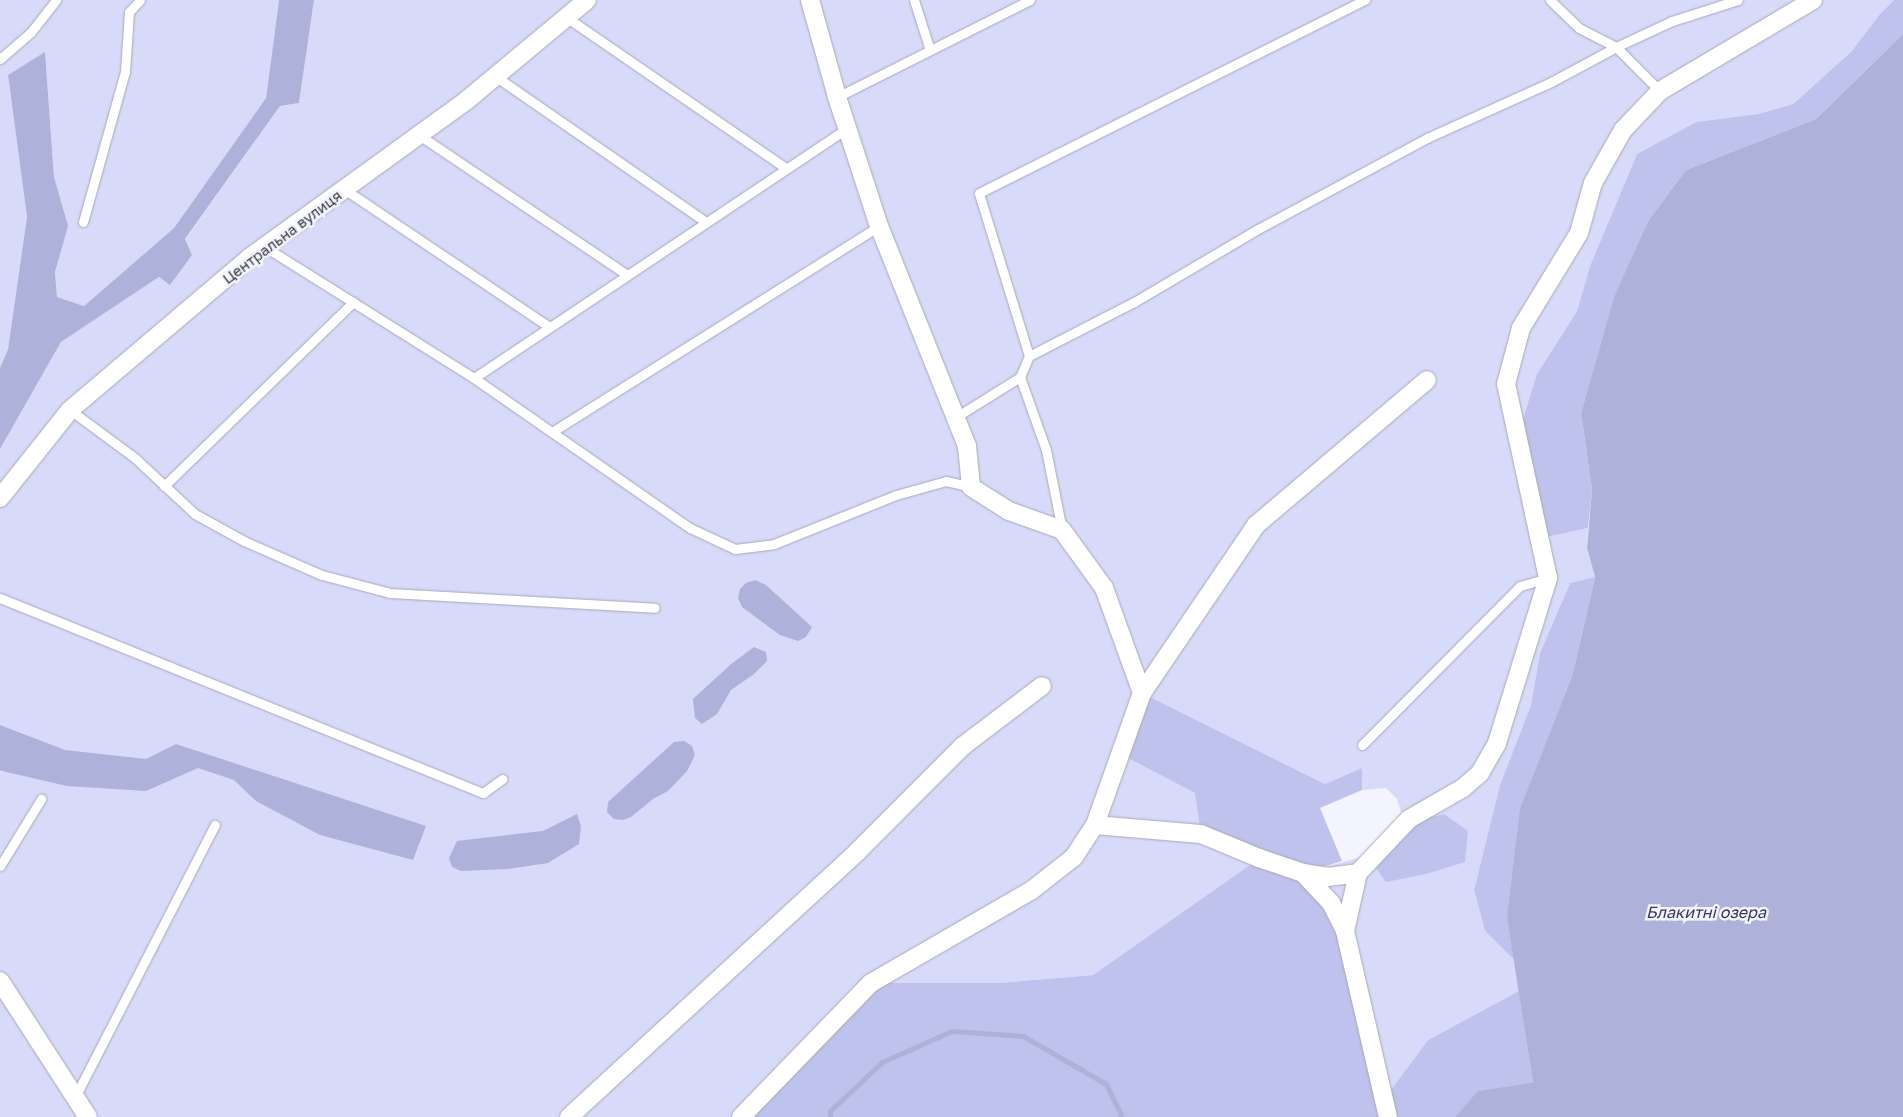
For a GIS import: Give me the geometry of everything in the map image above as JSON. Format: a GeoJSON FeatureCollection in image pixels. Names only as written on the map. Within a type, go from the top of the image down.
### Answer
{"type":"FeatureCollection","features":[{"type":"Feature","properties":{"kind":"street","name":"Центральна вулиця"},"geometry":{"type":"LineString","coordinates":[[0,498],[70,410],[265,247],[419,135],[495,76],[587,0]]}},
{"type":"Feature","properties":{"kind":"street"},"geometry":{"type":"LineString","coordinates":[[810,0],[837,97],[879,226],[967,446],[971,487],[1009,511],[1062,530],[1104,588],[1142,693]]}},
{"type":"Feature","properties":{"kind":"street"},"geometry":{"type":"LineString","coordinates":[[1345,931],[1358,873],[1409,819],[1463,788],[1480,773],[1497,743],[1548,578],[1506,384],[1521,328],[1579,233],[1593,183],[1623,130],[1660,91],[1813,0]]}},
{"type":"Feature","properties":{"kind":"street"},"geometry":{"type":"LineString","coordinates":[[741,1117],[871,983],[1032,890],[1074,857],[1095,825],[1142,693],[1256,524],[1427,380]]}},
{"type":"Feature","properties":{"kind":"street"},"geometry":{"type":"LineString","coordinates":[[569,1117],[859,850],[963,746],[1042,686]]}},
{"type":"Feature","properties":{"kind":"street"},"geometry":{"type":"LineString","coordinates":[[1095,825],[1201,834],[1259,858],[1303,873],[1327,877],[1358,873]]}},
{"type":"Feature","properties":{"kind":"street"},"geometry":{"type":"LineString","coordinates":[[1303,873],[1331,903],[1345,931],[1388,1117]]}},
{"type":"Feature","properties":{"kind":"street"},"geometry":{"type":"LineString","coordinates":[[0,981],[88,1117]]}},
{"type":"Feature","properties":{"kind":"lane"},"geometry":{"type":"LineString","coordinates":[[0,59],[31,32],[56,0]]}},
{"type":"Feature","properties":{"kind":"lane"},"geometry":{"type":"LineString","coordinates":[[83,222],[125,72],[129,12],[140,0]]}},
{"type":"Feature","properties":{"kind":"lane"},"geometry":{"type":"LineString","coordinates":[[914,0],[930,50]]}},
{"type":"Feature","properties":{"kind":"lane"},"geometry":{"type":"LineString","coordinates":[[837,97],[1030,0]]}},
{"type":"Feature","properties":{"kind":"lane"},"geometry":{"type":"LineString","coordinates":[[1029,356],[979,193],[1365,0]]}},
{"type":"Feature","properties":{"kind":"lane"},"geometry":{"type":"LineString","coordinates":[[1550,0],[1580,28],[1616,47],[1660,91]]}},
{"type":"Feature","properties":{"kind":"lane"},"geometry":{"type":"LineString","coordinates":[[956,417],[1020,376],[1029,356],[1134,302],[1258,229],[1427,138],[1551,82],[1616,47],[1672,20],[1738,0]]}},
{"type":"Feature","properties":{"kind":"lane"},"geometry":{"type":"LineString","coordinates":[[566,17],[786,168]]}},
{"type":"Feature","properties":{"kind":"lane"},"geometry":{"type":"LineString","coordinates":[[495,76],[706,222]]}},
{"type":"Feature","properties":{"kind":"lane"},"geometry":{"type":"LineString","coordinates":[[474,378],[847,128]]}},
{"type":"Feature","properties":{"kind":"lane"},"geometry":{"type":"LineString","coordinates":[[419,135],[627,275]]}},
{"type":"Feature","properties":{"kind":"lane"},"geometry":{"type":"LineString","coordinates":[[344,189],[549,327]]}},
{"type":"Feature","properties":{"kind":"lane"},"geometry":{"type":"LineString","coordinates":[[552,432],[879,226]]}},
{"type":"Feature","properties":{"kind":"lane"},"geometry":{"type":"LineString","coordinates":[[265,247],[474,378],[690,528],[735,549],[774,544],[896,495],[946,480],[971,487]]}},
{"type":"Feature","properties":{"kind":"lane"},"geometry":{"type":"LineString","coordinates":[[164,486],[353,302]]}},
{"type":"Feature","properties":{"kind":"lane"},"geometry":{"type":"LineString","coordinates":[[1020,376],[1046,450],[1062,530]]}},
{"type":"Feature","properties":{"kind":"lane"},"geometry":{"type":"LineString","coordinates":[[70,410],[136,458],[195,514],[244,541],[322,575],[390,594],[655,608]]}},
{"type":"Feature","properties":{"kind":"lane"},"geometry":{"type":"LineString","coordinates":[[1362,745],[1520,586],[1548,578]]}},
{"type":"Feature","properties":{"kind":"lane"},"geometry":{"type":"LineString","coordinates":[[0,598],[483,793],[502,779]]}},
{"type":"Feature","properties":{"kind":"lane"},"geometry":{"type":"LineString","coordinates":[[0,866],[41,799]]}},
{"type":"Feature","properties":{"kind":"lane"},"geometry":{"type":"LineString","coordinates":[[75,1098],[215,825]]}},
{"type":"Feature","properties":{"kind":"shaded area"},"geometry":{"type":"Polygon","coordinates":[[[0,0],[279,0],[266,98],[174,228],[84,306],[57,297],[55,272],[67,226],[54,177],[45,53],[8,75],[27,217],[8,349],[0,368],[0,0]]]}},
{"type":"Feature","properties":{"kind":"shaded area"},"geometry":{"type":"Polygon","coordinates":[[[314,0],[1894,0],[1880,14],[1851,52],[1793,104],[1758,114],[1696,122],[1637,154],[1590,266],[1577,311],[1537,374],[1547,537],[1588,528],[1587,548],[1595,577],[1570,583],[1540,653],[1531,705],[1500,785],[1474,890],[1485,931],[1514,960],[1519,991],[1428,1040],[1383,1100],[1303,873],[1361,857],[1402,815],[1397,799],[1386,788],[1362,790],[1362,768],[1325,784],[1142,693],[1120,754],[1195,793],[1259,858],[1093,975],[1000,983],[741,1117],[0,1117],[0,449],[61,342],[159,277],[170,284],[192,255],[185,240],[280,106],[299,103],[314,0]]]}},
{"type":"Feature","properties":{"kind":"shaded area"},"geometry":{"type":"Polygon","coordinates":[[[1894,0],[1903,0],[1903,34],[1816,119],[1686,170],[1648,221],[1614,298],[1581,413],[1592,490],[1588,528],[1547,537],[1521,426],[1537,374],[1577,311],[1590,266],[1637,154],[1696,122],[1758,114],[1793,104],[1851,52],[1880,14],[1894,0]]]}},
{"type":"Feature","properties":{"kind":"shaded area"},"geometry":{"type":"Polygon","coordinates":[[[1595,577],[1572,677],[1507,917],[1514,960],[1485,931],[1474,890],[1500,785],[1531,705],[1540,653],[1570,583],[1595,577]]]}},
{"type":"Feature","properties":{"kind":"shaded area"},"geometry":{"type":"Polygon","coordinates":[[[1142,693],[1325,784],[1362,768],[1362,790],[1320,808],[1342,861],[1303,873],[1331,903],[1384,1099],[1428,1040],[1519,991],[1533,1082],[1479,1091],[1455,1117],[741,1117],[871,983],[1000,983],[1093,975],[1258,859],[1201,834],[1195,793],[1120,754],[1142,693]]]}},
{"type":"Feature","properties":{"kind":"shaded area"},"geometry":{"type":"Polygon","coordinates":[[[1444,814],[1468,831],[1465,862],[1426,874],[1386,882],[1376,868],[1419,820],[1444,814]]]}},
{"type":"Feature","properties":{"kind":"water"},"geometry":{"type":"Polygon","coordinates":[[[279,0],[314,0],[299,103],[280,106],[185,239],[192,255],[170,285],[159,277],[61,342],[0,449],[0,368],[8,349],[27,217],[8,75],[45,52],[54,177],[68,226],[55,272],[57,297],[84,306],[174,228],[266,98],[279,0]]]}},
{"type":"Feature","properties":{"kind":"water","name":"Блакитні озера"},"geometry":{"type":"Polygon","coordinates":[[[1903,34],[1903,1117],[1455,1117],[1478,1091],[1533,1082],[1507,918],[1520,809],[1572,677],[1595,577],[1587,548],[1592,490],[1581,413],[1614,297],[1648,221],[1686,170],[1816,119],[1903,34]]]}},
{"type":"Feature","properties":{"kind":"water"},"geometry":{"type":"Polygon","coordinates":[[[755,580],[766,585],[812,627],[806,637],[798,641],[780,635],[742,607],[738,598],[740,589],[746,583],[755,580]]]}},
{"type":"Feature","properties":{"kind":"water"},"geometry":{"type":"Polygon","coordinates":[[[754,647],[766,652],[767,661],[754,674],[731,690],[717,714],[702,724],[695,718],[693,699],[730,665],[754,647]]]}},
{"type":"Feature","properties":{"kind":"water"},"geometry":{"type":"Polygon","coordinates":[[[0,725],[65,750],[146,759],[176,744],[426,826],[413,860],[320,835],[256,801],[234,780],[198,768],[146,791],[67,786],[2,771],[0,770],[0,725]]]}},
{"type":"Feature","properties":{"kind":"water"},"geometry":{"type":"Polygon","coordinates":[[[684,741],[692,746],[695,755],[687,771],[668,791],[653,799],[631,817],[623,820],[614,819],[607,812],[608,802],[674,742],[684,741]]]}},
{"type":"Feature","properties":{"kind":"water"},"geometry":{"type":"Polygon","coordinates":[[[577,814],[581,826],[579,844],[548,863],[508,869],[461,871],[452,867],[449,858],[457,841],[543,831],[577,814]]]}},
{"type":"Feature","properties":{"kind":"waterway"},"geometry":{"type":"LineString","coordinates":[[830,1117],[830,1111],[882,1062],[952,1031],[1023,1036],[1106,1084],[1122,1117]]}}]}
